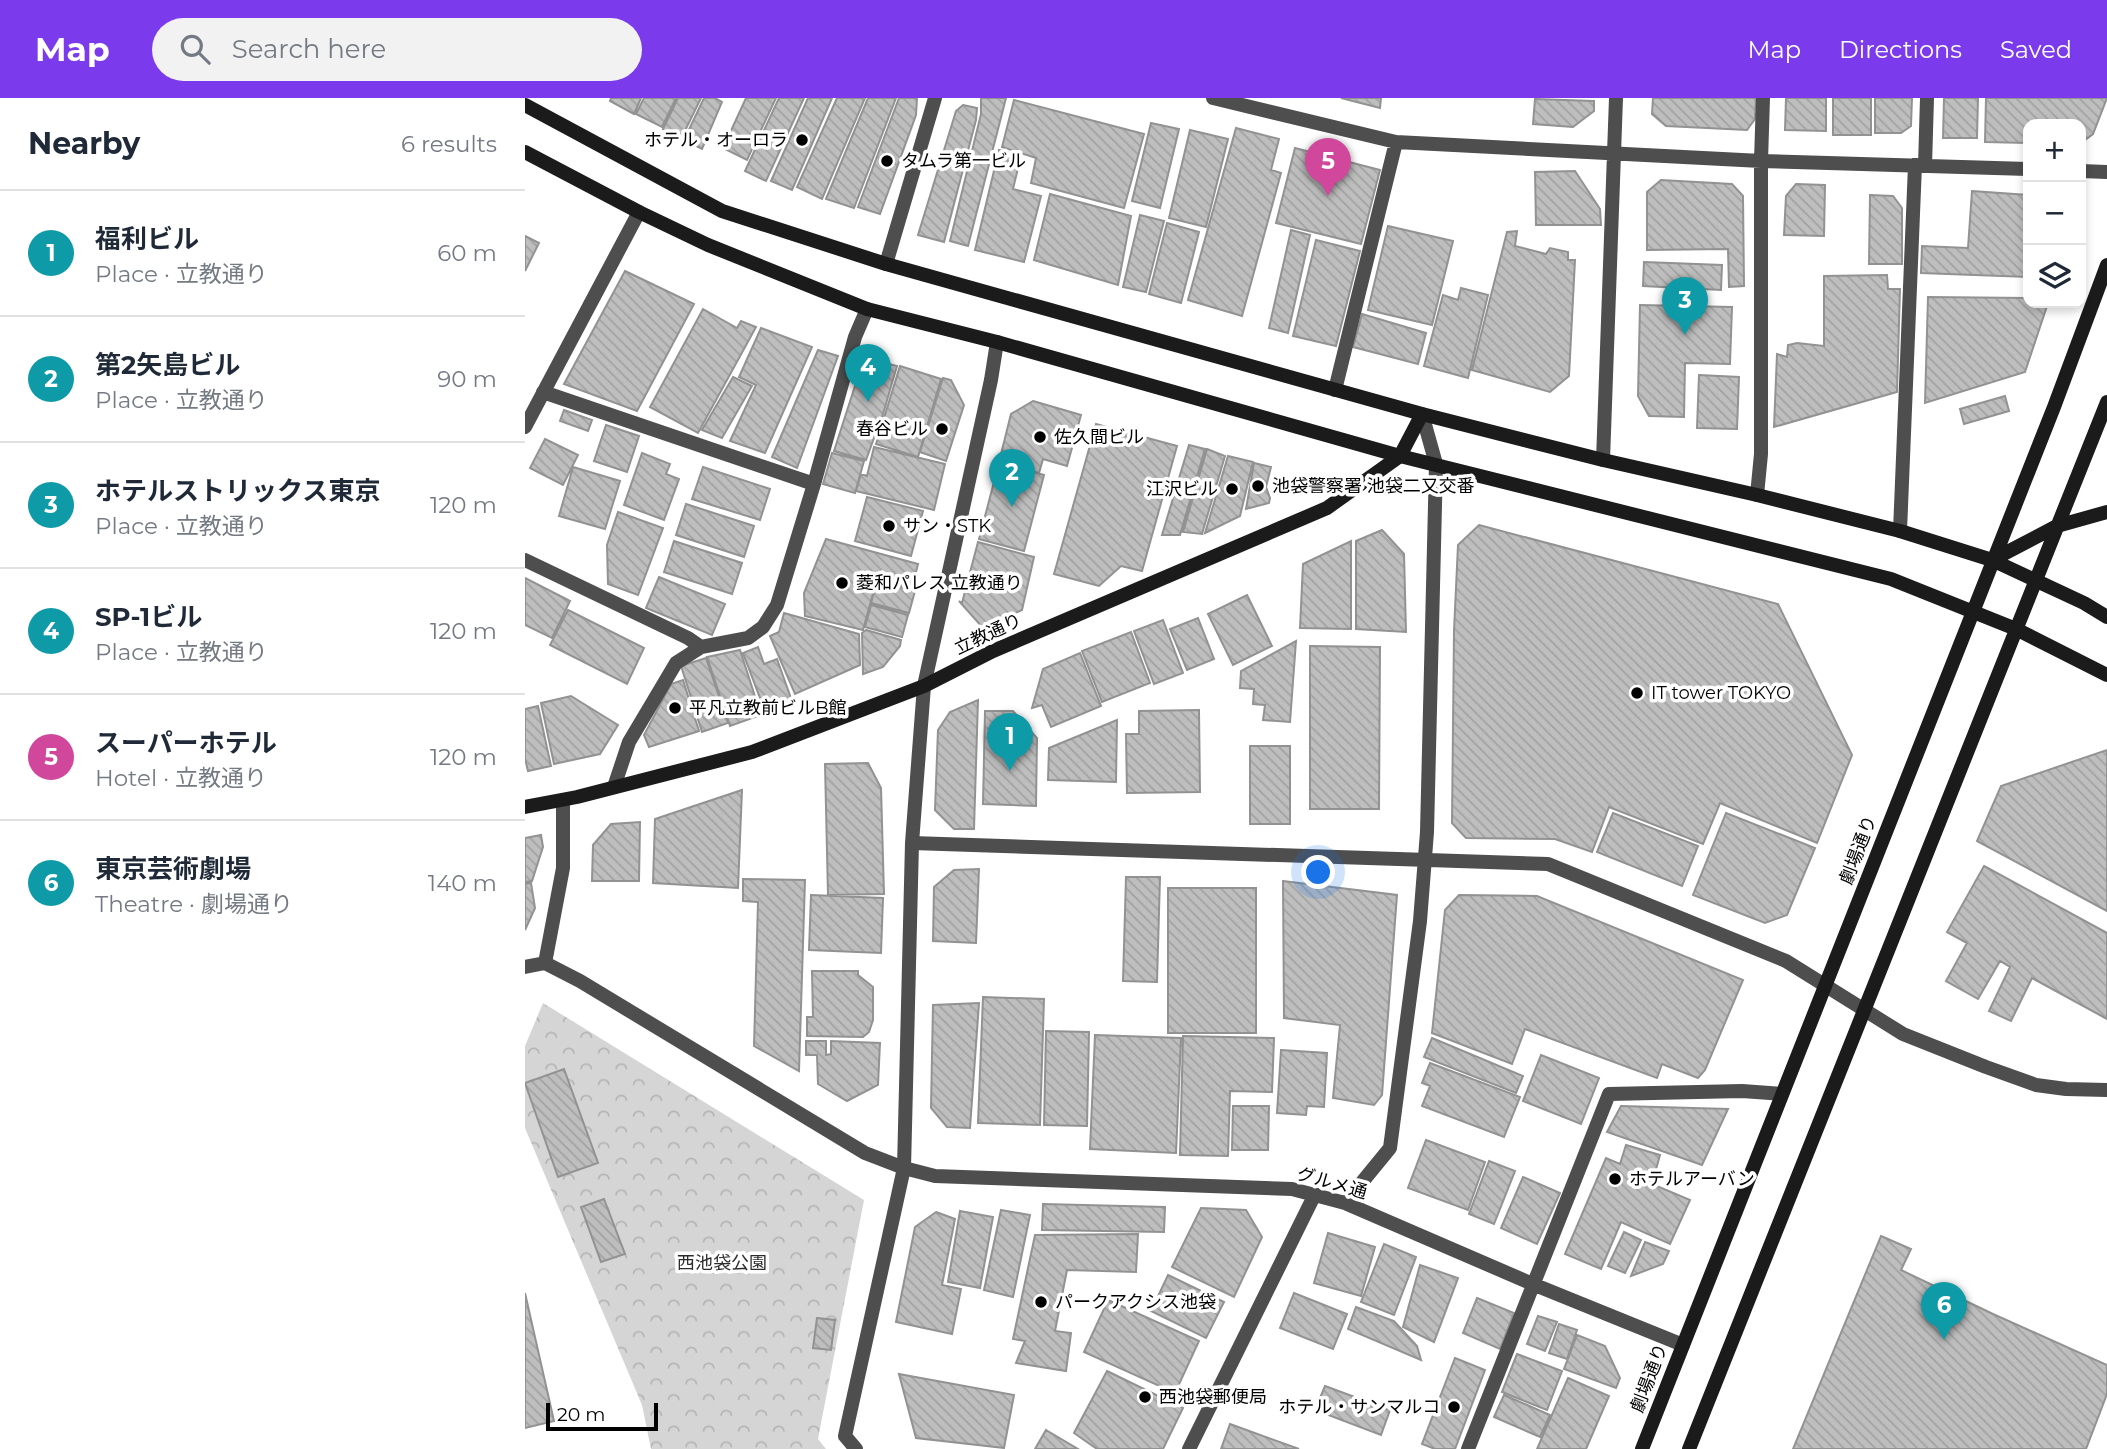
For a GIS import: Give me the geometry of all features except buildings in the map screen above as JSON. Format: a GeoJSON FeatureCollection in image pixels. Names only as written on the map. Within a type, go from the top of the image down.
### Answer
{"type":"FeatureCollection","features":[{"type":"Feature","properties":{"kind":"street"},"geometry":{"type":"LineString","coordinates":[[886,264],[935,98]]}},
{"type":"Feature","properties":{"kind":"street"},"geometry":{"type":"LineString","coordinates":[[1213,98],[1396,142],[1761,161],[2023,169]]}},
{"type":"Feature","properties":{"kind":"street"},"geometry":{"type":"LineString","coordinates":[[1603,460],[1616,98]]}},
{"type":"Feature","properties":{"kind":"street"},"geometry":{"type":"LineString","coordinates":[[1757,495],[1761,454],[1763,98]]}},
{"type":"Feature","properties":{"kind":"street"},"geometry":{"type":"LineString","coordinates":[[1900,531],[1920,166],[1927,98]]}},
{"type":"Feature","properties":{"kind":"street"},"geometry":{"type":"LineString","coordinates":[[525,105],[722,211],[886,264],[1422,414],[1900,531],[1992,560],[2084,603],[2107,617]]}},
{"type":"Feature","properties":{"kind":"street"},"geometry":{"type":"LineString","coordinates":[[1335,390],[1396,142]]}},
{"type":"Feature","properties":{"kind":"street"},"geometry":{"type":"LineString","coordinates":[[525,152],[708,245],[867,309],[997,342],[1400,456],[1891,579],[2016,629],[2107,675]]}},
{"type":"Feature","properties":{"kind":"street"},"geometry":{"type":"LineString","coordinates":[[2086,171],[2107,172]]}},
{"type":"Feature","properties":{"kind":"street"},"geometry":{"type":"LineString","coordinates":[[525,427],[639,212]]}},
{"type":"Feature","properties":{"kind":"street","name":"劇場通り"},"geometry":{"type":"LineString","coordinates":[[1641,1449],[2054,407],[2107,265]]}},
{"type":"Feature","properties":{"kind":"street"},"geometry":{"type":"LineString","coordinates":[[614,788],[629,743],[675,663],[701,648],[748,638],[763,627],[777,605],[855,337],[867,309]]}},
{"type":"Feature","properties":{"kind":"street"},"geometry":{"type":"LineString","coordinates":[[856,1449],[845,1436],[904,1168],[912,843],[924,686],[997,342]]}},
{"type":"Feature","properties":{"kind":"street"},"geometry":{"type":"LineString","coordinates":[[543,392],[814,484]]}},
{"type":"Feature","properties":{"kind":"street"},"geometry":{"type":"LineString","coordinates":[[1689,1449],[2107,402]]}},
{"type":"Feature","properties":{"kind":"street"},"geometry":{"type":"LineString","coordinates":[[1345,1203],[1390,1148],[1420,921],[1427,832],[1436,464],[1422,414]]}},
{"type":"Feature","properties":{"kind":"street","name":"立教通り"},"geometry":{"type":"LineString","coordinates":[[525,807],[562,801],[752,751],[924,686],[993,651],[1327,508],[1400,456],[1422,414]]}},
{"type":"Feature","properties":{"kind":"street"},"geometry":{"type":"LineString","coordinates":[[1992,560],[2057,526],[2107,512]]}},
{"type":"Feature","properties":{"kind":"street"},"geometry":{"type":"LineString","coordinates":[[525,561],[688,638],[701,648]]}},
{"type":"Feature","properties":{"kind":"street"},"geometry":{"type":"LineString","coordinates":[[525,967],[545,962],[563,869],[562,801]]}},
{"type":"Feature","properties":{"kind":"street"},"geometry":{"type":"LineString","coordinates":[[912,843],[1548,864],[1786,961],[1903,1034],[2036,1085],[2107,1090]]}},
{"type":"Feature","properties":{"kind":"street","name":"グルメ通"},"geometry":{"type":"LineString","coordinates":[[545,962],[865,1153],[904,1168],[935,1176],[1292,1189],[1315,1194],[1345,1203],[1682,1345]]}},
{"type":"Feature","properties":{"kind":"street"},"geometry":{"type":"LineString","coordinates":[[1468,1449],[1609,1094],[1742,1091],[1782,1094]]}},
{"type":"Feature","properties":{"kind":"street"},"geometry":{"type":"LineString","coordinates":[[1189,1449],[1315,1194]]}},
{"type":"Feature","properties":{"kind":"green space","name":"西池袋公園"},"geometry":{"type":"Polygon","coordinates":[[[543,1003],[864,1200],[818,1439],[826,1449],[651,1449],[642,1405],[525,1128],[525,1046],[543,1003]]]}},
{"type":"Feature","properties":{"kind":"place","name":"ホテル・オーロラ"},"geometry":{"type":"Point","coordinates":[802,140]}},
{"type":"Feature","properties":{"kind":"place","name":"タムラ第一ビル"},"geometry":{"type":"Point","coordinates":[887,161]}},
{"type":"Feature","properties":{"kind":"place","name":"スーパーホテル"},"geometry":{"type":"Point","coordinates":[1328,196]}},
{"type":"Feature","properties":{"kind":"place","name":"ホテルストリックス東京"},"geometry":{"type":"Point","coordinates":[1685,335]}},
{"type":"Feature","properties":{"kind":"place","name":"SP-1ビル"},"geometry":{"type":"Point","coordinates":[868,402]}},
{"type":"Feature","properties":{"kind":"place","name":"春谷ビル"},"geometry":{"type":"Point","coordinates":[942,429]}},
{"type":"Feature","properties":{"kind":"place","name":"佐久間ビル"},"geometry":{"type":"Point","coordinates":[1040,437]}},
{"type":"Feature","properties":{"kind":"place","name":"池袋警察署 池袋二又交番"},"geometry":{"type":"Point","coordinates":[1258,486]}},
{"type":"Feature","properties":{"kind":"place","name":"江沢ビル"},"geometry":{"type":"Point","coordinates":[1232,489]}},
{"type":"Feature","properties":{"kind":"place","name":"第2矢島ビル"},"geometry":{"type":"Point","coordinates":[1012,507]}},
{"type":"Feature","properties":{"kind":"place","name":"サン・STK"},"geometry":{"type":"Point","coordinates":[889,526]}},
{"type":"Feature","properties":{"kind":"place","name":"菱和パレス 立教通り"},"geometry":{"type":"Point","coordinates":[842,583]}},
{"type":"Feature","properties":{"kind":"place","name":"IT tower TOKYO"},"geometry":{"type":"Point","coordinates":[1637,693]}},
{"type":"Feature","properties":{"kind":"place","name":"平凡立教前ビルB館"},"geometry":{"type":"Point","coordinates":[675,708]}},
{"type":"Feature","properties":{"kind":"place","name":"福利ビル"},"geometry":{"type":"Point","coordinates":[1010,771]}},
{"type":"Feature","properties":{"kind":"place","name":"ホテルアーバン"},"geometry":{"type":"Point","coordinates":[1615,1179]}},
{"type":"Feature","properties":{"kind":"place","name":"パークアクシス池袋"},"geometry":{"type":"Point","coordinates":[1041,1302]}},
{"type":"Feature","properties":{"kind":"place","name":"東京芸術劇場"},"geometry":{"type":"Point","coordinates":[1944,1340]}},
{"type":"Feature","properties":{"kind":"place","name":"西池袋郵便局"},"geometry":{"type":"Point","coordinates":[1145,1397]}},
{"type":"Feature","properties":{"kind":"place","name":"ホテル・サンマルコ"},"geometry":{"type":"Point","coordinates":[1454,1407]}}]}
